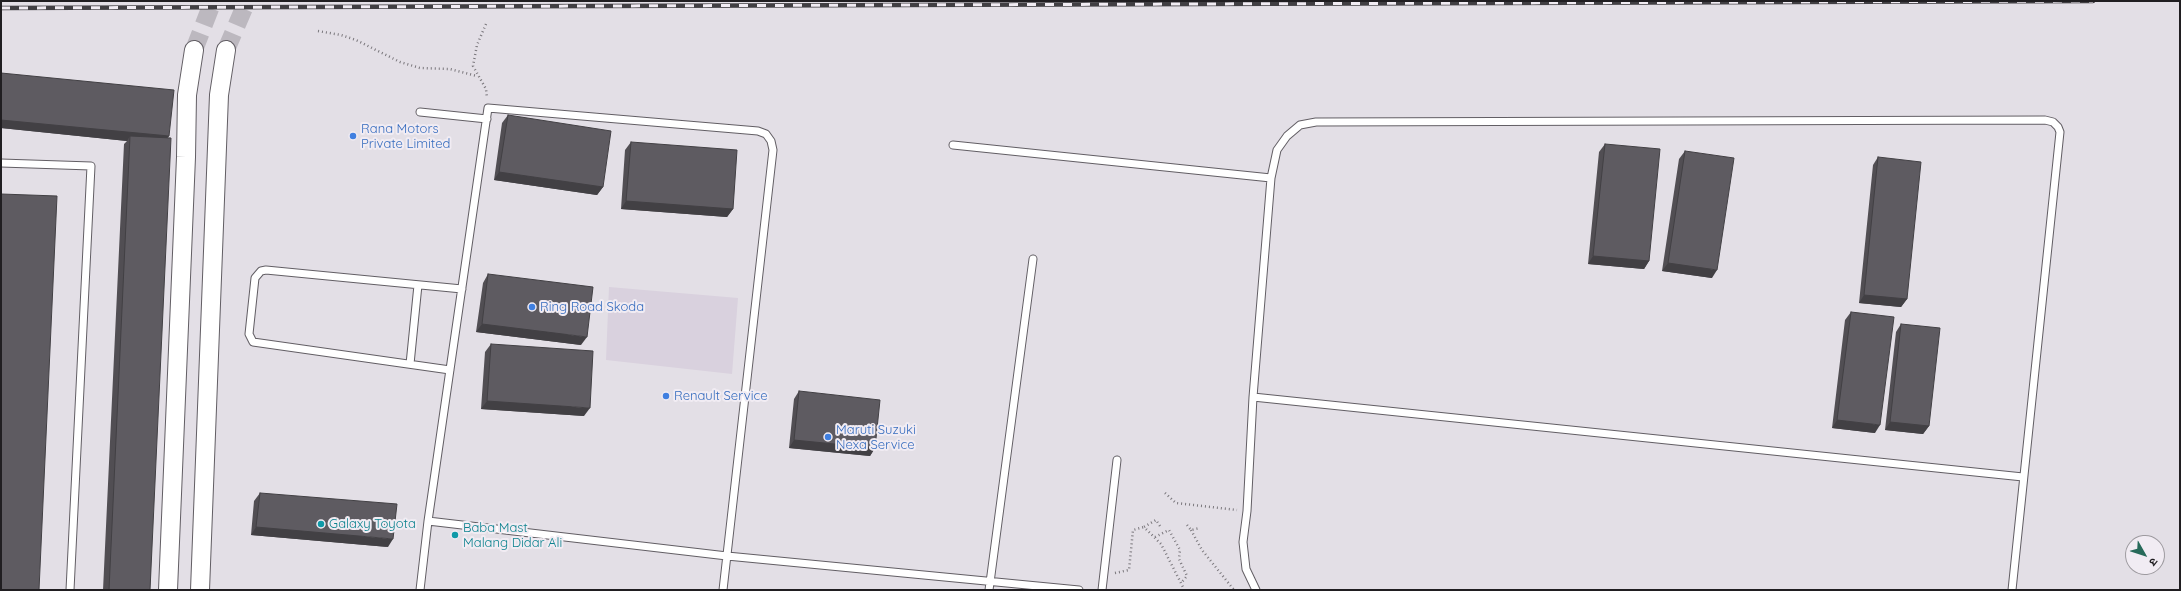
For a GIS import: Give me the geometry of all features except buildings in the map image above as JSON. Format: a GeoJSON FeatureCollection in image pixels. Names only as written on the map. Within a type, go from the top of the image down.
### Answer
{"type":"FeatureCollection","features":[{"type":"Feature","properties":{"kind":"street"},"geometry":{"type":"LineString","coordinates":[[168,590],[186,165],[187,94],[194,50]]}},
{"type":"Feature","properties":{"kind":"street"},"geometry":{"type":"LineString","coordinates":[[200,590],[219,95],[226,50]]}},
{"type":"Feature","properties":{"kind":"lane"},"geometry":{"type":"LineString","coordinates":[[420,590],[428,521],[488,108],[758,131],[766,134],[771,141],[773,150],[723,590]]}},
{"type":"Feature","properties":{"kind":"lane"},"geometry":{"type":"LineString","coordinates":[[420,112],[487,119]]}},
{"type":"Feature","properties":{"kind":"lane"},"geometry":{"type":"LineString","coordinates":[[1256,590],[1246,569],[1243,542],[1247,511],[1253,396],[1271,178],[1277,150],[1287,136],[1300,124],[1316,122],[2039,119],[2053,122],[2058,127],[2060,132],[2012,590]]}},
{"type":"Feature","properties":{"kind":"lane"},"geometry":{"type":"LineString","coordinates":[[953,145],[1271,178]]}},
{"type":"Feature","properties":{"kind":"lane"},"geometry":{"type":"LineString","coordinates":[[1,164],[91,166],[70,590]]}},
{"type":"Feature","properties":{"kind":"lane"},"geometry":{"type":"LineString","coordinates":[[989,586],[1033,259]]}},
{"type":"Feature","properties":{"kind":"lane"},"geometry":{"type":"LineString","coordinates":[[450,370],[258,344],[253,342],[249,334],[256,278],[261,271],[462,289]]}},
{"type":"Feature","properties":{"kind":"lane"},"geometry":{"type":"LineString","coordinates":[[410,364],[418,285]]}},
{"type":"Feature","properties":{"kind":"lane"},"geometry":{"type":"LineString","coordinates":[[1253,396],[2023,477]]}},
{"type":"Feature","properties":{"kind":"lane"},"geometry":{"type":"LineString","coordinates":[[1102,590],[1117,460]]}},
{"type":"Feature","properties":{"kind":"lane"},"geometry":{"type":"LineString","coordinates":[[428,521],[989,586],[1079,590]]}},
{"type":"Feature","properties":{"kind":"path"},"geometry":{"type":"LineString","coordinates":[[486,24],[473,66],[477,76],[486,88],[488,108]]}},
{"type":"Feature","properties":{"kind":"path"},"geometry":{"type":"LineString","coordinates":[[318,32],[341,35],[356,40],[400,62],[420,68],[450,69],[477,76]]}},
{"type":"Feature","properties":{"kind":"path"},"geometry":{"type":"LineString","coordinates":[[1165,493],[1176,503],[1247,511]]}},
{"type":"Feature","properties":{"kind":"path"},"geometry":{"type":"LineString","coordinates":[[1103,576],[1129,570],[1133,530],[1144,527],[1156,520],[1160,526]]}},
{"type":"Feature","properties":{"kind":"path"},"geometry":{"type":"LineString","coordinates":[[1187,525],[1202,550],[1234,590]]}},
{"type":"Feature","properties":{"kind":"path"},"geometry":{"type":"LineString","coordinates":[[1144,527],[1150,535],[1155,537],[1161,544],[1181,583],[1183,588],[1182,590]]}},
{"type":"Feature","properties":{"kind":"path"},"geometry":{"type":"LineString","coordinates":[[1191,530],[1200,528]]}},
{"type":"Feature","properties":{"kind":"path"},"geometry":{"type":"LineString","coordinates":[[1155,537],[1169,530],[1180,550],[1179,559],[1187,576],[1181,583]]}},
{"type":"Feature","properties":{"kind":"shaded area"},"geometry":{"type":"Polygon","coordinates":[[[609,287],[738,298],[732,374],[606,360],[609,287]]]}},
{"type":"Feature","properties":{"kind":"tunnel"},"geometry":{"type":"LineString","coordinates":[[194,50],[213,1]]}},
{"type":"Feature","properties":{"kind":"tunnel"},"geometry":{"type":"LineString","coordinates":[[226,50],[247,1]]}},
{"type":"Feature","properties":{"kind":"railway"},"geometry":{"type":"LineString","coordinates":[[1,8],[2093,1]]}},
{"type":"Feature","properties":{"kind":"place","name":"Rana Motors Private Limited"},"geometry":{"type":"Point","coordinates":[353,136]}},
{"type":"Feature","properties":{"kind":"place","name":"Ring Road Skoda"},"geometry":{"type":"Point","coordinates":[532,307]}},
{"type":"Feature","properties":{"kind":"place","name":"Renault Service"},"geometry":{"type":"Point","coordinates":[666,396]}},
{"type":"Feature","properties":{"kind":"place","name":"Maruti Suzuki Nexa Service"},"geometry":{"type":"Point","coordinates":[828,437]}},
{"type":"Feature","properties":{"kind":"place","name":"Galaxy Toyota"},"geometry":{"type":"Point","coordinates":[321,524]}},
{"type":"Feature","properties":{"kind":"place","name":"Baba Mast Malang Didar Ali"},"geometry":{"type":"Point","coordinates":[455,535]}}]}
